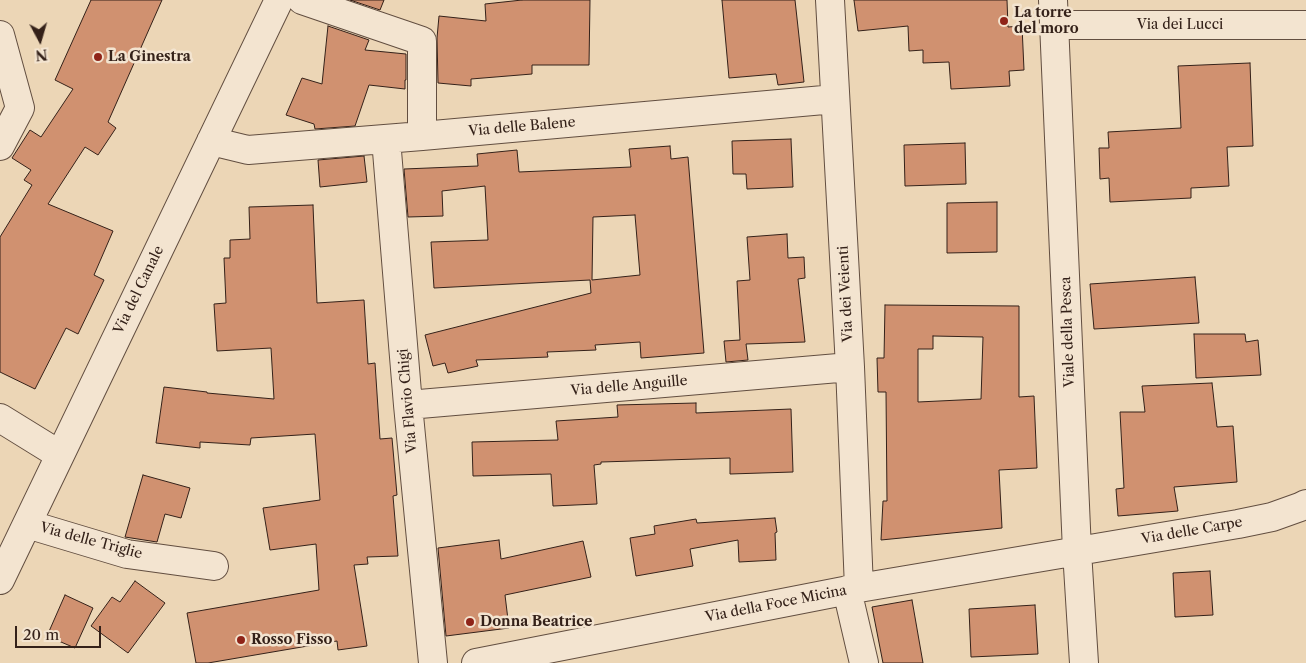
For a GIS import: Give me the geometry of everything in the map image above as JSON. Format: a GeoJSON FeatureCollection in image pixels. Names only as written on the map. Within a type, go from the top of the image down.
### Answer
{"type":"FeatureCollection","features":[{"type":"Feature","properties":{"kind":"street","name":"Via del Canale"},"geometry":{"type":"LineString","coordinates":[[0,580],[278,0]]}},
{"type":"Feature","properties":{"kind":"street"},"geometry":{"type":"LineString","coordinates":[[302,0],[422,41],[422,136]]}},
{"type":"Feature","properties":{"kind":"street","name":"Via dei Veienti"},"geometry":{"type":"LineString","coordinates":[[830,0],[850,367],[853,589],[864,663]]}},
{"type":"Feature","properties":{"kind":"street","name":"Via dei Lucci"},"geometry":{"type":"LineString","coordinates":[[1054,12],[1306,25]]}},
{"type":"Feature","properties":{"kind":"street","name":"Viale della Pesca"},"geometry":{"type":"LineString","coordinates":[[1054,12],[1077,551],[1084,663]]}},
{"type":"Feature","properties":{"kind":"street"},"geometry":{"type":"LineString","coordinates":[[0,35],[20,108],[0,146]]}},
{"type":"Feature","properties":{"kind":"street","name":"Via delle Balene"},"geometry":{"type":"LineString","coordinates":[[211,141],[248,150],[835,99]]}},
{"type":"Feature","properties":{"kind":"street","name":"Via Flavio Chigi"},"geometry":{"type":"LineString","coordinates":[[386,139],[408,405],[433,663]]}},
{"type":"Feature","properties":{"kind":"street","name":"Via delle Anguille"},"geometry":{"type":"LineString","coordinates":[[408,405],[850,367]]}},
{"type":"Feature","properties":{"kind":"street"},"geometry":{"type":"LineString","coordinates":[[0,418],[60,454]]}},
{"type":"Feature","properties":{"kind":"street","name":"Via delle Carpe"},"geometry":{"type":"LineString","coordinates":[[1077,551],[1238,524],[1272,516],[1306,504]]}},
{"type":"Feature","properties":{"kind":"street","name":"Via delle Triglie"},"geometry":{"type":"LineString","coordinates":[[27,524],[127,554],[214,566]]}},
{"type":"Feature","properties":{"kind":"street","name":"Via della Foce Micina"},"geometry":{"type":"LineString","coordinates":[[476,663],[853,589],[1077,551]]}},
{"type":"Feature","properties":{"kind":"building"},"geometry":{"type":"Polygon","coordinates":[[[91,0],[162,0],[108,122],[116,128],[98,155],[85,147],[48,204],[113,231],[94,275],[104,280],[78,334],[66,328],[35,389],[0,372],[0,237],[32,185],[24,180],[31,170],[12,158],[30,130],[41,137],[73,89],[55,80],[91,0]]]}},
{"type":"Feature","properties":{"kind":"building"},"geometry":{"type":"Polygon","coordinates":[[[350,0],[384,0],[380,10],[350,0]]]}},
{"type":"Feature","properties":{"kind":"building"},"geometry":{"type":"Polygon","coordinates":[[[522,0],[590,0],[589,65],[532,65],[532,74],[471,79],[471,86],[438,83],[437,38],[439,16],[486,21],[485,4],[522,0]]]}},
{"type":"Feature","properties":{"kind":"building"},"geometry":{"type":"Polygon","coordinates":[[[722,0],[795,0],[804,82],[778,85],[776,74],[729,78],[722,0]]]}},
{"type":"Feature","properties":{"kind":"building"},"geometry":{"type":"Polygon","coordinates":[[[854,0],[1007,0],[1008,27],[1022,26],[1024,70],[1009,71],[1010,86],[951,89],[949,62],[923,63],[923,50],[909,51],[908,26],[858,31],[854,0]]]}},
{"type":"Feature","properties":{"kind":"building"},"geometry":{"type":"Polygon","coordinates":[[[328,26],[369,40],[365,50],[406,54],[405,89],[369,85],[355,126],[315,129],[314,124],[286,115],[302,78],[322,84],[328,26]]]}},
{"type":"Feature","properties":{"kind":"building"},"geometry":{"type":"Polygon","coordinates":[[[1250,63],[1253,146],[1227,147],[1229,186],[1191,188],[1191,198],[1110,202],[1109,178],[1100,179],[1099,148],[1109,148],[1108,132],[1181,128],[1178,66],[1250,63]]]}},
{"type":"Feature","properties":{"kind":"building"},"geometry":{"type":"Polygon","coordinates":[[[791,139],[793,187],[747,189],[746,174],[733,174],[732,141],[791,139]]]}},
{"type":"Feature","properties":{"kind":"building"},"geometry":{"type":"Polygon","coordinates":[[[965,143],[966,184],[905,186],[904,145],[965,143]]]}},
{"type":"Feature","properties":{"kind":"building"},"geometry":{"type":"Polygon","coordinates":[[[670,146],[671,159],[688,157],[704,353],[641,358],[640,342],[595,345],[596,350],[547,352],[548,357],[476,360],[478,366],[448,373],[445,363],[433,366],[425,335],[591,293],[590,280],[434,288],[431,242],[488,240],[485,186],[442,191],[443,216],[408,217],[404,169],[478,166],[477,154],[517,150],[519,172],[631,167],[629,149],[670,146]],[[635,215],[593,217],[592,280],[640,275],[635,215]]]}},
{"type":"Feature","properties":{"kind":"building"},"geometry":{"type":"Polygon","coordinates":[[[364,156],[367,182],[320,187],[318,160],[364,156]]]}},
{"type":"Feature","properties":{"kind":"building"},"geometry":{"type":"Polygon","coordinates":[[[997,202],[997,252],[947,253],[947,203],[997,202]]]}},
{"type":"Feature","properties":{"kind":"building"},"geometry":{"type":"Polygon","coordinates":[[[313,205],[317,303],[364,300],[368,364],[375,363],[380,439],[392,438],[397,495],[393,496],[398,556],[367,557],[368,564],[354,565],[367,646],[338,650],[337,641],[208,663],[196,663],[187,613],[319,590],[316,544],[270,550],[263,508],[320,500],[315,434],[251,438],[250,445],[200,442],[200,448],[156,443],[164,387],[274,399],[271,348],[217,351],[214,304],[226,303],[224,258],[230,258],[230,240],[250,239],[249,207],[313,205]]]}},
{"type":"Feature","properties":{"kind":"building"},"geometry":{"type":"Polygon","coordinates":[[[787,234],[788,258],[804,257],[805,278],[798,279],[805,342],[746,344],[748,360],[726,362],[724,341],[740,340],[737,281],[750,280],[747,237],[787,234]]]}},
{"type":"Feature","properties":{"kind":"building"},"geometry":{"type":"Polygon","coordinates":[[[1195,277],[1199,323],[1094,329],[1090,284],[1195,277]]]}},
{"type":"Feature","properties":{"kind":"building"},"geometry":{"type":"Polygon","coordinates":[[[885,305],[1019,306],[1019,397],[1034,396],[1037,468],[999,470],[1002,528],[881,540],[883,501],[887,501],[886,392],[878,392],[877,358],[884,358],[885,305]],[[933,336],[933,349],[918,349],[918,402],[981,399],[983,337],[933,336]]]}},
{"type":"Feature","properties":{"kind":"building"},"geometry":{"type":"Polygon","coordinates":[[[1194,334],[1245,334],[1246,342],[1258,340],[1261,375],[1196,378],[1194,334]]]}},
{"type":"Feature","properties":{"kind":"building"},"geometry":{"type":"Polygon","coordinates":[[[1212,383],[1217,427],[1233,426],[1237,482],[1174,487],[1178,511],[1118,516],[1116,489],[1124,488],[1120,412],[1145,412],[1142,386],[1212,383]]]}},
{"type":"Feature","properties":{"kind":"building"},"geometry":{"type":"Polygon","coordinates":[[[696,403],[696,413],[791,409],[793,472],[730,474],[730,458],[601,462],[601,464],[594,465],[597,504],[553,506],[551,474],[473,476],[472,442],[558,440],[556,421],[618,417],[617,405],[696,403]]]}},
{"type":"Feature","properties":{"kind":"building"},"geometry":{"type":"Polygon","coordinates":[[[143,475],[190,488],[181,518],[165,514],[157,542],[125,537],[143,475]]]}},
{"type":"Feature","properties":{"kind":"building"},"geometry":{"type":"Polygon","coordinates":[[[775,518],[777,532],[775,533],[776,560],[739,562],[738,540],[690,549],[693,566],[636,576],[630,538],[655,534],[654,526],[696,519],[697,523],[775,518]]]}},
{"type":"Feature","properties":{"kind":"building"},"geometry":{"type":"Polygon","coordinates":[[[499,540],[501,559],[583,541],[591,577],[505,595],[509,628],[446,636],[438,548],[499,540]]]}},
{"type":"Feature","properties":{"kind":"building"},"geometry":{"type":"Polygon","coordinates":[[[1210,571],[1213,615],[1175,617],[1173,573],[1210,571]]]}},
{"type":"Feature","properties":{"kind":"building"},"geometry":{"type":"Polygon","coordinates":[[[135,581],[165,603],[128,653],[91,626],[112,597],[120,602],[135,581]]]}},
{"type":"Feature","properties":{"kind":"building"},"geometry":{"type":"Polygon","coordinates":[[[65,595],[93,608],[75,648],[47,636],[65,595]]]}},
{"type":"Feature","properties":{"kind":"building"},"geometry":{"type":"Polygon","coordinates":[[[912,600],[923,663],[883,663],[872,607],[912,600]]]}},
{"type":"Feature","properties":{"kind":"building"},"geometry":{"type":"Polygon","coordinates":[[[1035,605],[1038,654],[971,657],[969,609],[1035,605]]]}},
{"type":"Feature","properties":{"kind":"place","name":"La torre del moro"},"geometry":{"type":"Point","coordinates":[1004,21]}},
{"type":"Feature","properties":{"kind":"place","name":"La Ginestra"},"geometry":{"type":"Point","coordinates":[98,57]}},
{"type":"Feature","properties":{"kind":"place","name":"Donna Beatrice"},"geometry":{"type":"Point","coordinates":[470,622]}},
{"type":"Feature","properties":{"kind":"place","name":"Rosso Fisso"},"geometry":{"type":"Point","coordinates":[241,640]}}]}
